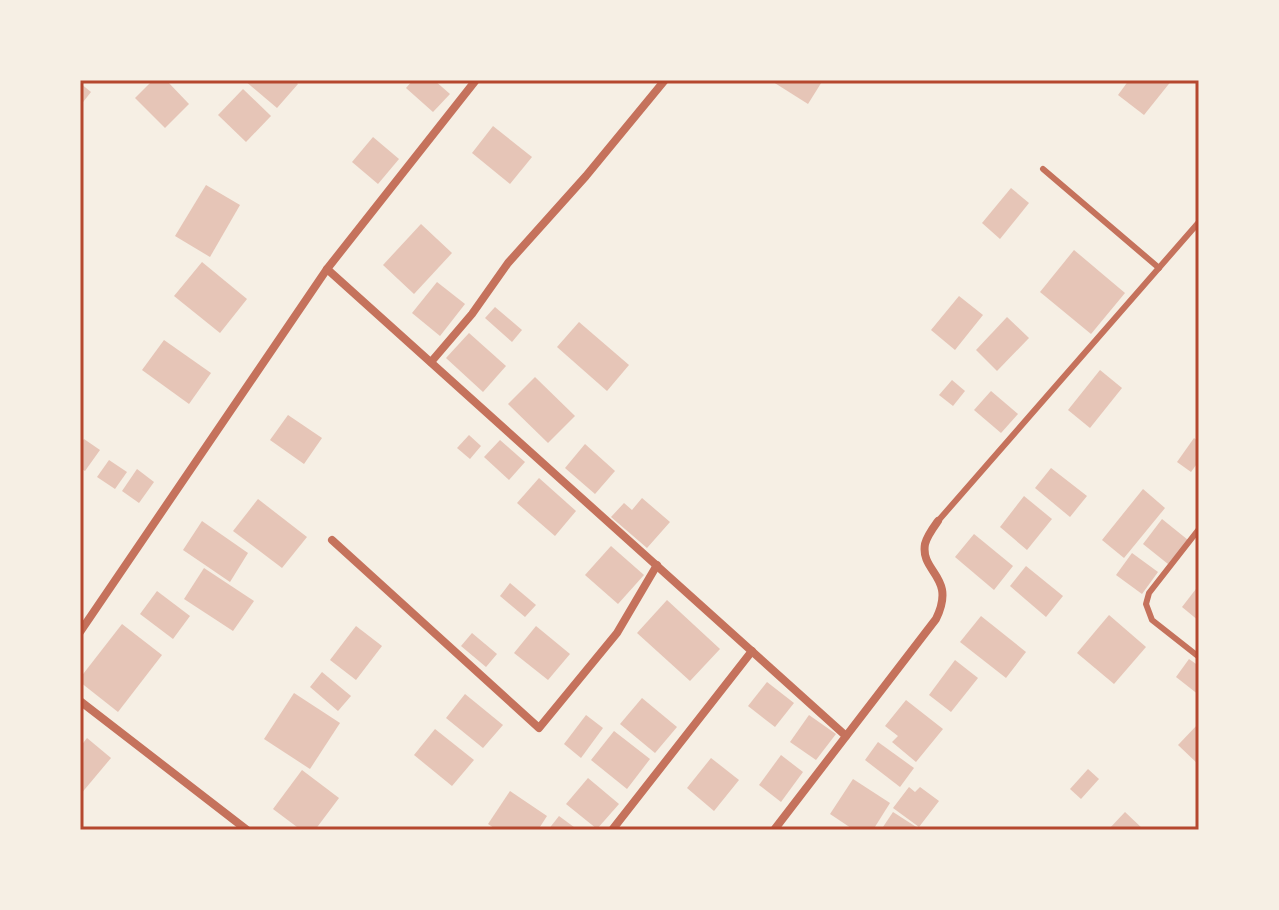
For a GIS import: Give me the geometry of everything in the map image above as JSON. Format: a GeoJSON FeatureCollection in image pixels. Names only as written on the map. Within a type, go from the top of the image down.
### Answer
{"type":"FeatureCollection","features":[{"type":"Feature","properties":{"kind":"street"},"geometry":{"type":"LineString","coordinates":[[80,632],[327,269],[476,80]]}},
{"type":"Feature","properties":{"kind":"street"},"geometry":{"type":"LineString","coordinates":[[431,362],[472,314],[508,263],[586,176],[665,80]]}},
{"type":"Feature","properties":{"kind":"street"},"geometry":{"type":"LineString","coordinates":[[327,269],[846,736]]}},
{"type":"Feature","properties":{"kind":"street"},"geometry":{"type":"LineString","coordinates":[[774,830],[936,619],[942,606],[943,585],[925,552],[928,537],[938,521]]}},
{"type":"Feature","properties":{"kind":"street"},"geometry":{"type":"LineString","coordinates":[[332,540],[539,728],[617,633],[657,565]]}},
{"type":"Feature","properties":{"kind":"street"},"geometry":{"type":"LineString","coordinates":[[612,830],[752,651]]}},
{"type":"Feature","properties":{"kind":"street"},"geometry":{"type":"LineString","coordinates":[[80,701],[247,830]]}},
{"type":"Feature","properties":{"kind":"lane"},"geometry":{"type":"LineString","coordinates":[[1043,169],[1159,268]]}},
{"type":"Feature","properties":{"kind":"lane"},"geometry":{"type":"LineString","coordinates":[[938,521],[1199,222]]}},
{"type":"Feature","properties":{"kind":"lane"},"geometry":{"type":"LineString","coordinates":[[1199,529],[1149,593],[1146,604],[1152,620],[1199,657]]}},
{"type":"Feature","properties":{"kind":"building"},"geometry":{"type":"Polygon","coordinates":[[[153,80],[166,80],[189,104],[165,128],[135,98],[153,80]]]}},
{"type":"Feature","properties":{"kind":"building"},"geometry":{"type":"Polygon","coordinates":[[[244,80],[294,80],[298,84],[277,108],[244,80]]]}},
{"type":"Feature","properties":{"kind":"building"},"geometry":{"type":"Polygon","coordinates":[[[413,80],[434,80],[450,94],[433,112],[406,88],[413,80]]]}},
{"type":"Feature","properties":{"kind":"building"},"geometry":{"type":"Polygon","coordinates":[[[770,80],[823,80],[808,104],[770,80]]]}},
{"type":"Feature","properties":{"kind":"building"},"geometry":{"type":"Polygon","coordinates":[[[1129,80],[1172,80],[1144,115],[1118,95],[1129,80]]]}},
{"type":"Feature","properties":{"kind":"building"},"geometry":{"type":"Polygon","coordinates":[[[80,83],[91,92],[80,106],[80,83]]]}},
{"type":"Feature","properties":{"kind":"building"},"geometry":{"type":"Polygon","coordinates":[[[243,89],[271,116],[246,142],[218,115],[243,89]]]}},
{"type":"Feature","properties":{"kind":"building"},"geometry":{"type":"Polygon","coordinates":[[[493,126],[532,157],[510,184],[472,153],[493,126]]]}},
{"type":"Feature","properties":{"kind":"building"},"geometry":{"type":"Polygon","coordinates":[[[373,137],[399,159],[378,184],[352,162],[373,137]]]}},
{"type":"Feature","properties":{"kind":"building"},"geometry":{"type":"Polygon","coordinates":[[[206,185],[240,205],[210,257],[175,236],[206,185]]]}},
{"type":"Feature","properties":{"kind":"building"},"geometry":{"type":"Polygon","coordinates":[[[1011,188],[1029,203],[1000,239],[982,223],[1011,188]]]}},
{"type":"Feature","properties":{"kind":"building"},"geometry":{"type":"Polygon","coordinates":[[[421,224],[452,253],[414,294],[383,265],[421,224]]]}},
{"type":"Feature","properties":{"kind":"building"},"geometry":{"type":"Polygon","coordinates":[[[1074,250],[1125,293],[1091,334],[1040,292],[1074,250]]]}},
{"type":"Feature","properties":{"kind":"building"},"geometry":{"type":"Polygon","coordinates":[[[202,262],[247,299],[220,333],[174,296],[202,262]]]}},
{"type":"Feature","properties":{"kind":"building"},"geometry":{"type":"Polygon","coordinates":[[[437,282],[465,304],[440,336],[412,313],[437,282]]]}},
{"type":"Feature","properties":{"kind":"building"},"geometry":{"type":"Polygon","coordinates":[[[959,296],[983,315],[955,350],[931,330],[959,296]]]}},
{"type":"Feature","properties":{"kind":"building"},"geometry":{"type":"Polygon","coordinates":[[[495,307],[522,330],[512,342],[485,318],[495,307]]]}},
{"type":"Feature","properties":{"kind":"building"},"geometry":{"type":"Polygon","coordinates":[[[1007,317],[1029,338],[997,371],[976,350],[1007,317]]]}},
{"type":"Feature","properties":{"kind":"building"},"geometry":{"type":"Polygon","coordinates":[[[579,322],[629,365],[607,391],[557,347],[579,322]]]}},
{"type":"Feature","properties":{"kind":"building"},"geometry":{"type":"Polygon","coordinates":[[[469,333],[506,366],[483,392],[446,358],[469,333]]]}},
{"type":"Feature","properties":{"kind":"building"},"geometry":{"type":"Polygon","coordinates":[[[164,340],[211,373],[189,404],[142,370],[164,340]]]}},
{"type":"Feature","properties":{"kind":"building"},"geometry":{"type":"Polygon","coordinates":[[[1100,370],[1122,388],[1090,428],[1068,410],[1100,370]]]}},
{"type":"Feature","properties":{"kind":"building"},"geometry":{"type":"Polygon","coordinates":[[[535,377],[575,416],[548,443],[508,404],[535,377]]]}},
{"type":"Feature","properties":{"kind":"building"},"geometry":{"type":"Polygon","coordinates":[[[952,380],[965,391],[953,406],[939,395],[952,380]]]}},
{"type":"Feature","properties":{"kind":"building"},"geometry":{"type":"Polygon","coordinates":[[[991,391],[1018,414],[1001,433],[974,410],[991,391]]]}},
{"type":"Feature","properties":{"kind":"building"},"geometry":{"type":"Polygon","coordinates":[[[288,415],[322,438],[304,464],[270,440],[288,415]]]}},
{"type":"Feature","properties":{"kind":"building"},"geometry":{"type":"Polygon","coordinates":[[[469,435],[481,446],[470,459],[457,448],[469,435]]]}},
{"type":"Feature","properties":{"kind":"building"},"geometry":{"type":"Polygon","coordinates":[[[1194,438],[1199,442],[1199,461],[1191,472],[1177,462],[1194,438]]]}},
{"type":"Feature","properties":{"kind":"building"},"geometry":{"type":"Polygon","coordinates":[[[84,439],[100,450],[85,471],[80,468],[80,444],[84,439]]]}},
{"type":"Feature","properties":{"kind":"building"},"geometry":{"type":"Polygon","coordinates":[[[500,440],[525,462],[509,480],[484,457],[500,440]]]}},
{"type":"Feature","properties":{"kind":"building"},"geometry":{"type":"Polygon","coordinates":[[[585,444],[615,471],[595,494],[565,468],[585,444]]]}},
{"type":"Feature","properties":{"kind":"building"},"geometry":{"type":"Polygon","coordinates":[[[109,460],[127,472],[115,489],[97,477],[109,460]]]}},
{"type":"Feature","properties":{"kind":"building"},"geometry":{"type":"Polygon","coordinates":[[[1051,468],[1087,496],[1070,517],[1035,488],[1051,468]]]}},
{"type":"Feature","properties":{"kind":"building"},"geometry":{"type":"Polygon","coordinates":[[[137,469],[154,482],[139,503],[122,491],[137,469]]]}},
{"type":"Feature","properties":{"kind":"building"},"geometry":{"type":"Polygon","coordinates":[[[539,478],[576,511],[555,536],[517,503],[539,478]]]}},
{"type":"Feature","properties":{"kind":"building"},"geometry":{"type":"Polygon","coordinates":[[[1143,489],[1165,508],[1124,558],[1102,540],[1143,489]]]}},
{"type":"Feature","properties":{"kind":"building"},"geometry":{"type":"Polygon","coordinates":[[[1024,496],[1052,519],[1027,550],[1000,527],[1024,496]]]}},
{"type":"Feature","properties":{"kind":"building"},"geometry":{"type":"Polygon","coordinates":[[[642,498],[670,522],[647,548],[611,517],[624,503],[632,510],[642,498]]]}},
{"type":"Feature","properties":{"kind":"building"},"geometry":{"type":"Polygon","coordinates":[[[258,499],[307,537],[282,568],[233,531],[258,499]]]}},
{"type":"Feature","properties":{"kind":"building"},"geometry":{"type":"Polygon","coordinates":[[[1162,519],[1188,540],[1168,564],[1143,544],[1162,519]]]}},
{"type":"Feature","properties":{"kind":"building"},"geometry":{"type":"Polygon","coordinates":[[[202,521],[248,553],[230,582],[183,550],[202,521]]]}},
{"type":"Feature","properties":{"kind":"building"},"geometry":{"type":"Polygon","coordinates":[[[974,534],[1013,566],[994,590],[955,557],[974,534]]]}},
{"type":"Feature","properties":{"kind":"building"},"geometry":{"type":"Polygon","coordinates":[[[611,546],[644,575],[618,604],[585,575],[611,546]]]}},
{"type":"Feature","properties":{"kind":"building"},"geometry":{"type":"Polygon","coordinates":[[[1132,553],[1158,572],[1142,594],[1116,575],[1132,553]]]}},
{"type":"Feature","properties":{"kind":"building"},"geometry":{"type":"Polygon","coordinates":[[[1026,566],[1063,596],[1046,617],[1010,586],[1026,566]]]}},
{"type":"Feature","properties":{"kind":"building"},"geometry":{"type":"Polygon","coordinates":[[[204,568],[254,601],[233,631],[184,599],[204,568]]]}},
{"type":"Feature","properties":{"kind":"building"},"geometry":{"type":"Polygon","coordinates":[[[510,583],[536,605],[525,617],[500,596],[510,583]]]}},
{"type":"Feature","properties":{"kind":"building"},"geometry":{"type":"Polygon","coordinates":[[[1199,585],[1199,621],[1182,607],[1199,585]]]}},
{"type":"Feature","properties":{"kind":"building"},"geometry":{"type":"Polygon","coordinates":[[[157,591],[190,616],[173,639],[140,614],[157,591]]]}},
{"type":"Feature","properties":{"kind":"building"},"geometry":{"type":"Polygon","coordinates":[[[667,600],[720,649],[690,681],[637,633],[667,600]]]}},
{"type":"Feature","properties":{"kind":"building"},"geometry":{"type":"Polygon","coordinates":[[[1109,615],[1146,647],[1114,684],[1077,653],[1109,615]]]}},
{"type":"Feature","properties":{"kind":"building"},"geometry":{"type":"Polygon","coordinates":[[[981,616],[1026,652],[1006,678],[960,642],[981,616]]]}},
{"type":"Feature","properties":{"kind":"building"},"geometry":{"type":"Polygon","coordinates":[[[122,624],[162,655],[118,712],[80,682],[80,678],[122,624]]]}},
{"type":"Feature","properties":{"kind":"building"},"geometry":{"type":"Polygon","coordinates":[[[356,626],[382,646],[356,680],[330,660],[356,626]]]}},
{"type":"Feature","properties":{"kind":"building"},"geometry":{"type":"Polygon","coordinates":[[[536,626],[570,654],[548,680],[514,653],[536,626]]]}},
{"type":"Feature","properties":{"kind":"building"},"geometry":{"type":"Polygon","coordinates":[[[472,633],[497,654],[486,667],[461,646],[472,633]]]}},
{"type":"Feature","properties":{"kind":"building"},"geometry":{"type":"Polygon","coordinates":[[[1189,659],[1199,666],[1199,695],[1176,677],[1189,659]]]}},
{"type":"Feature","properties":{"kind":"building"},"geometry":{"type":"Polygon","coordinates":[[[955,660],[978,678],[951,712],[929,695],[955,660]]]}},
{"type":"Feature","properties":{"kind":"building"},"geometry":{"type":"Polygon","coordinates":[[[322,672],[351,696],[338,711],[310,687],[322,672]]]}},
{"type":"Feature","properties":{"kind":"building"},"geometry":{"type":"Polygon","coordinates":[[[767,682],[794,703],[775,727],[748,706],[767,682]]]}},
{"type":"Feature","properties":{"kind":"building"},"geometry":{"type":"Polygon","coordinates":[[[294,693],[340,723],[310,769],[264,739],[294,693]]]}},
{"type":"Feature","properties":{"kind":"building"},"geometry":{"type":"Polygon","coordinates":[[[465,694],[503,725],[483,748],[446,718],[465,694]]]}},
{"type":"Feature","properties":{"kind":"building"},"geometry":{"type":"Polygon","coordinates":[[[642,698],[677,727],[655,753],[620,724],[642,698]]]}},
{"type":"Feature","properties":{"kind":"building"},"geometry":{"type":"Polygon","coordinates":[[[906,700],[943,729],[916,762],[892,742],[898,736],[885,726],[906,700]]]}},
{"type":"Feature","properties":{"kind":"building"},"geometry":{"type":"Polygon","coordinates":[[[586,715],[603,728],[581,758],[564,744],[586,715]]]}},
{"type":"Feature","properties":{"kind":"building"},"geometry":{"type":"Polygon","coordinates":[[[809,715],[836,734],[816,760],[790,742],[809,715]]]}},
{"type":"Feature","properties":{"kind":"building"},"geometry":{"type":"Polygon","coordinates":[[[1199,723],[1199,765],[1178,745],[1199,723]]]}},
{"type":"Feature","properties":{"kind":"building"},"geometry":{"type":"Polygon","coordinates":[[[435,729],[474,760],[452,786],[414,755],[435,729]]]}},
{"type":"Feature","properties":{"kind":"building"},"geometry":{"type":"Polygon","coordinates":[[[614,731],[650,759],[627,789],[591,760],[614,731]]]}},
{"type":"Feature","properties":{"kind":"building"},"geometry":{"type":"Polygon","coordinates":[[[87,738],[111,758],[80,795],[80,747],[87,738]]]}},
{"type":"Feature","properties":{"kind":"building"},"geometry":{"type":"Polygon","coordinates":[[[878,742],[914,768],[900,787],[865,760],[878,742]]]}},
{"type":"Feature","properties":{"kind":"building"},"geometry":{"type":"Polygon","coordinates":[[[781,755],[803,772],[781,802],[759,785],[781,755]]]}},
{"type":"Feature","properties":{"kind":"building"},"geometry":{"type":"Polygon","coordinates":[[[711,758],[739,780],[714,811],[687,788],[711,758]]]}},
{"type":"Feature","properties":{"kind":"building"},"geometry":{"type":"Polygon","coordinates":[[[1088,769],[1099,779],[1081,799],[1070,789],[1088,769]]]}},
{"type":"Feature","properties":{"kind":"building"},"geometry":{"type":"Polygon","coordinates":[[[302,770],[339,798],[315,830],[301,830],[273,809],[302,770]]]}},
{"type":"Feature","properties":{"kind":"building"},"geometry":{"type":"Polygon","coordinates":[[[588,778],[619,804],[597,829],[566,804],[588,778]]]}},
{"type":"Feature","properties":{"kind":"building"},"geometry":{"type":"Polygon","coordinates":[[[853,779],[890,803],[873,830],[854,830],[830,814],[853,779]]]}},
{"type":"Feature","properties":{"kind":"building"},"geometry":{"type":"Polygon","coordinates":[[[909,787],[915,792],[920,787],[939,801],[919,827],[893,808],[909,787]]]}},
{"type":"Feature","properties":{"kind":"building"},"geometry":{"type":"Polygon","coordinates":[[[510,791],[547,816],[538,830],[497,830],[488,824],[510,791]]]}},
{"type":"Feature","properties":{"kind":"building"},"geometry":{"type":"Polygon","coordinates":[[[893,812],[921,830],[881,830],[893,812]]]}},
{"type":"Feature","properties":{"kind":"building"},"geometry":{"type":"Polygon","coordinates":[[[1125,812],[1144,830],[1108,830],[1125,812]]]}},
{"type":"Feature","properties":{"kind":"building"},"geometry":{"type":"Polygon","coordinates":[[[559,816],[578,830],[548,830],[559,816]]]}}]}
